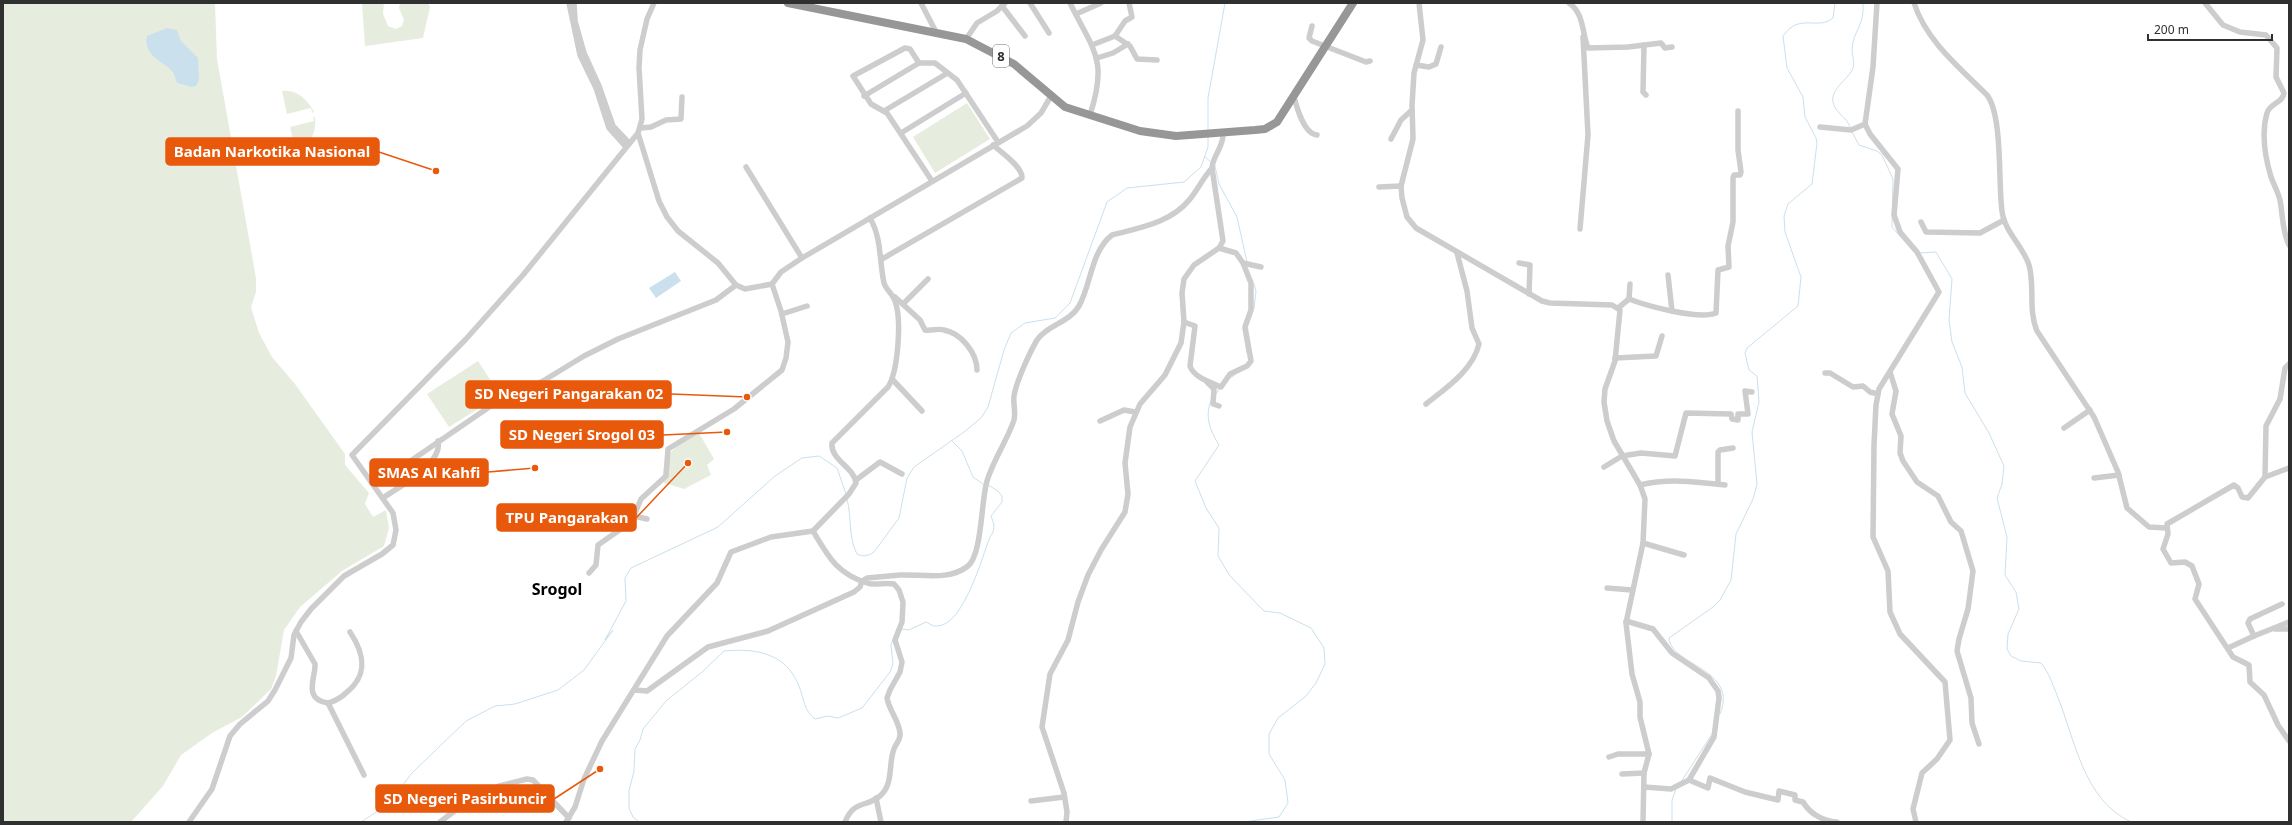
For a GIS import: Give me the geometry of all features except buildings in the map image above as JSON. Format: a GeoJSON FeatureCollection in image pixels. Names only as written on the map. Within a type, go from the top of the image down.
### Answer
{"type":"FeatureCollection","features":[{"type":"Feature","properties":{"kind":"highway","name":"8"},"geometry":{"type":"LineString","coordinates":[[788,3],[966,39],[989,49],[1014,64],[1064,106],[1156,134],[1200,135],[1270,127],[1282,117],[1353,3]]}},
{"type":"Feature","properties":{"kind":"street"},"geometry":{"type":"LineString","coordinates":[[569,3],[580,55],[600,93]]}},
{"type":"Feature","properties":{"kind":"street"},"geometry":{"type":"LineString","coordinates":[[574,3],[576,21],[584,53],[613,126],[628,145]]}},
{"type":"Feature","properties":{"kind":"street"},"geometry":{"type":"LineString","coordinates":[[654,3],[647,19],[640,50],[640,130],[659,201],[667,217],[684,236],[718,263],[736,285],[745,289],[772,284],[781,272],[802,258],[1032,122],[1051,96]]}},
{"type":"Feature","properties":{"kind":"street"},"geometry":{"type":"LineString","coordinates":[[921,3],[936,32]]}},
{"type":"Feature","properties":{"kind":"street"},"geometry":{"type":"LineString","coordinates":[[1030,3],[1049,33]]}},
{"type":"Feature","properties":{"kind":"street"},"geometry":{"type":"LineString","coordinates":[[1070,3],[1092,45],[1097,58],[1099,78],[1090,115]]}},
{"type":"Feature","properties":{"kind":"street"},"geometry":{"type":"LineString","coordinates":[[1076,14],[1101,3]]}},
{"type":"Feature","properties":{"kind":"street"},"geometry":{"type":"LineString","coordinates":[[1092,45],[1115,36],[1123,24],[1133,16],[1129,3]]}},
{"type":"Feature","properties":{"kind":"street"},"geometry":{"type":"LineString","coordinates":[[1419,3],[1423,40],[1416,65],[1412,110],[1413,139],[1401,186],[1404,207],[1412,224],[1457,253],[1529,294],[1550,304],[1612,305],[1618,308],[1621,314],[1616,358],[1605,388],[1604,408],[1611,435],[1640,485],[1646,506],[1643,543],[1626,621],[1632,674],[1640,702],[1640,717],[1649,754],[1644,773],[1642,822]]}},
{"type":"Feature","properties":{"kind":"street"},"geometry":{"type":"LineString","coordinates":[[1569,3],[1574,7],[1580,19],[1583,37],[1588,135],[1580,229]]}},
{"type":"Feature","properties":{"kind":"street"},"geometry":{"type":"LineString","coordinates":[[1877,3],[1873,67],[1865,124],[1870,134],[1898,169],[1894,215],[1900,232],[1917,252],[1939,292],[1878,394],[1874,445],[1873,537],[1888,571],[1890,612],[1900,634],[1946,682],[1950,740],[1937,759],[1922,773],[1913,809],[1916,822]]}},
{"type":"Feature","properties":{"kind":"street"},"geometry":{"type":"LineString","coordinates":[[1914,3],[1920,18],[1941,50],[1987,95],[1992,103],[1996,127],[2002,211],[2004,220],[2029,264],[2036,328],[2090,410],[2108,447],[2119,475],[2126,506],[2149,527],[2166,528]]}},
{"type":"Feature","properties":{"kind":"street"},"geometry":{"type":"LineString","coordinates":[[2205,3],[2223,25],[2240,32],[2266,35],[2277,48],[2276,77],[2284,93],[2282,99],[2270,106],[2264,144],[2270,174],[2280,199],[2284,233],[2289,246]]}},
{"type":"Feature","properties":{"kind":"street"},"geometry":{"type":"LineString","coordinates":[[966,39],[977,23],[1004,5],[1025,36]]}},
{"type":"Feature","properties":{"kind":"street"},"geometry":{"type":"LineString","coordinates":[[1312,26],[1310,39],[1326,47],[1366,62],[1370,61]]}},
{"type":"Feature","properties":{"kind":"street"},"geometry":{"type":"LineString","coordinates":[[1115,36],[1128,44],[1136,58],[1157,60]]}},
{"type":"Feature","properties":{"kind":"street"},"geometry":{"type":"LineString","coordinates":[[1583,37],[1588,48],[1660,43],[1665,48],[1672,47]]}},
{"type":"Feature","properties":{"kind":"street"},"geometry":{"type":"LineString","coordinates":[[1097,58],[1113,53],[1128,44]]}},
{"type":"Feature","properties":{"kind":"street"},"geometry":{"type":"LineString","coordinates":[[1644,45],[1643,92],[1646,95]]}},
{"type":"Feature","properties":{"kind":"street"},"geometry":{"type":"LineString","coordinates":[[1416,65],[1429,67],[1436,64],[1442,47]]}},
{"type":"Feature","properties":{"kind":"street"},"geometry":{"type":"LineString","coordinates":[[919,63],[910,49],[905,48],[853,76],[864,96],[876,108],[884,111],[901,133],[932,181]]}},
{"type":"Feature","properties":{"kind":"street"},"geometry":{"type":"LineString","coordinates":[[864,96],[919,63],[935,63],[946,74],[957,80],[996,144],[1020,171],[1022,178],[882,259]]}},
{"type":"Feature","properties":{"kind":"street"},"geometry":{"type":"LineString","coordinates":[[884,111],[946,74]]}},
{"type":"Feature","properties":{"kind":"street"},"geometry":{"type":"LineString","coordinates":[[901,133],[966,93]]}},
{"type":"Feature","properties":{"kind":"street"},"geometry":{"type":"LineString","coordinates":[[189,822],[212,789],[230,736],[240,724],[268,700],[275,690],[291,658],[296,631],[311,609],[344,576],[382,554],[393,545],[396,530],[395,516],[352,455],[478,326],[555,238],[640,130],[651,127],[662,121],[681,119],[682,97]]}},
{"type":"Feature","properties":{"kind":"street"},"geometry":{"type":"LineString","coordinates":[[1294,98],[1306,125],[1312,134],[1317,135]]}},
{"type":"Feature","properties":{"kind":"street"},"geometry":{"type":"LineString","coordinates":[[1391,139],[1400,120],[1412,110]]}},
{"type":"Feature","properties":{"kind":"street"},"geometry":{"type":"LineString","coordinates":[[1629,299],[1653,308],[1672,311],[1712,314],[1717,312],[1718,270],[1730,267],[1728,246],[1733,222],[1733,178],[1734,175],[1740,175],[1741,172],[1738,150],[1738,111]]}},
{"type":"Feature","properties":{"kind":"street"},"geometry":{"type":"LineString","coordinates":[[1820,127],[1851,130],[1865,124]]}},
{"type":"Feature","properties":{"kind":"street"},"geometry":{"type":"LineString","coordinates":[[1066,822],[1064,797],[1042,727],[1048,681],[1052,668],[1068,640],[1078,602],[1088,575],[1101,550],[1125,512],[1128,494],[1125,463],[1130,427],[1135,412],[1172,364],[1181,343],[1184,322],[1182,294],[1184,279],[1194,265],[1219,248],[1224,237],[1212,168],[1213,160],[1222,144],[1221,133]]}},
{"type":"Feature","properties":{"kind":"street"},"geometry":{"type":"LineString","coordinates":[[746,167],[802,258]]}},
{"type":"Feature","properties":{"kind":"street"},"geometry":{"type":"LineString","coordinates":[[862,581],[901,575],[944,576],[953,574],[971,563],[978,546],[987,481],[996,456],[1014,420],[1016,388],[1037,340],[1048,330],[1071,317],[1080,305],[1093,267],[1107,239],[1112,235],[1158,222],[1174,214],[1189,200],[1212,168]]}},
{"type":"Feature","properties":{"kind":"street"},"geometry":{"type":"LineString","coordinates":[[1379,187],[1401,186]]}},
{"type":"Feature","properties":{"kind":"street"},"geometry":{"type":"LineString","coordinates":[[870,218],[878,238],[885,284],[892,294],[920,320],[925,330],[942,329],[949,331],[967,344],[974,356],[977,370]]}},
{"type":"Feature","properties":{"kind":"street"},"geometry":{"type":"LineString","coordinates":[[1921,222],[1926,232],[1973,234],[1984,232],[2004,220]]}},
{"type":"Feature","properties":{"kind":"street"},"geometry":{"type":"LineString","coordinates":[[1184,322],[1193,324],[1195,328],[1190,361],[1192,370],[1206,380],[1221,387],[1230,374],[1246,366],[1251,361],[1245,327],[1251,310],[1251,284],[1245,264],[1236,253],[1219,248]]}},
{"type":"Feature","properties":{"kind":"street"},"geometry":{"type":"LineString","coordinates":[[1426,404],[1443,391],[1472,362],[1479,344],[1472,328],[1468,290],[1457,253]]}},
{"type":"Feature","properties":{"kind":"street"},"geometry":{"type":"LineString","coordinates":[[1519,263],[1530,265],[1529,294]]}},
{"type":"Feature","properties":{"kind":"street"},"geometry":{"type":"LineString","coordinates":[[1245,264],[1261,267]]}},
{"type":"Feature","properties":{"kind":"street"},"geometry":{"type":"LineString","coordinates":[[1668,275],[1672,311]]}},
{"type":"Feature","properties":{"kind":"street"},"geometry":{"type":"LineString","coordinates":[[903,304],[928,279]]}},
{"type":"Feature","properties":{"kind":"street"},"geometry":{"type":"LineString","coordinates":[[589,573],[596,565],[596,550],[598,545],[631,522],[641,499],[666,476],[668,449],[734,409],[782,370],[786,358],[788,342],[782,314],[772,284]]}},
{"type":"Feature","properties":{"kind":"street"},"geometry":{"type":"LineString","coordinates":[[1618,308],[1629,299],[1630,284]]}},
{"type":"Feature","properties":{"kind":"street"},"geometry":{"type":"LineString","coordinates":[[374,486],[438,440],[498,401],[543,381],[588,353],[627,335],[716,300],[736,285]]}},
{"type":"Feature","properties":{"kind":"street"},"geometry":{"type":"LineString","coordinates":[[856,480],[834,454],[832,443],[882,394],[892,379],[899,322],[897,307],[892,294]]}},
{"type":"Feature","properties":{"kind":"street"},"geometry":{"type":"LineString","coordinates":[[782,314],[806,306]]}},
{"type":"Feature","properties":{"kind":"street"},"geometry":{"type":"LineString","coordinates":[[1616,358],[1657,356],[1662,336]]}},
{"type":"Feature","properties":{"kind":"street"},"geometry":{"type":"LineString","coordinates":[[2265,477],[2266,426],[2279,403],[2285,368],[2289,364]]}},
{"type":"Feature","properties":{"kind":"street"},"geometry":{"type":"LineString","coordinates":[[1890,372],[1896,391],[1892,414],[1901,436],[1900,453],[1903,461],[1909,474],[1919,484],[1938,496],[1951,522],[1961,532],[1973,571],[1968,609],[1958,639],[1957,651],[1971,698],[1972,723],[1979,744]]}},
{"type":"Feature","properties":{"kind":"street"},"geometry":{"type":"LineString","coordinates":[[1825,373],[1830,373],[1852,387],[1862,386],[1870,392],[1878,394]]}},
{"type":"Feature","properties":{"kind":"street"},"geometry":{"type":"LineString","coordinates":[[892,379],[922,411]]}},
{"type":"Feature","properties":{"kind":"street"},"geometry":{"type":"LineString","coordinates":[[1206,380],[1214,389],[1213,404],[1219,406]]}},
{"type":"Feature","properties":{"kind":"street"},"geometry":{"type":"LineString","coordinates":[[1604,467],[1622,456],[1642,453],[1675,456],[1686,413],[1731,414],[1732,419],[1738,420],[1738,414],[1748,414],[1746,391],[1752,392]]}},
{"type":"Feature","properties":{"kind":"street"},"geometry":{"type":"LineString","coordinates":[[1100,421],[1124,410],[1135,412]]}},
{"type":"Feature","properties":{"kind":"street"},"geometry":{"type":"LineString","coordinates":[[2064,428],[2090,410]]}},
{"type":"Feature","properties":{"kind":"street"},"geometry":{"type":"LineString","coordinates":[[383,498],[433,460],[440,449],[438,440]]}},
{"type":"Feature","properties":{"kind":"street"},"geometry":{"type":"LineString","coordinates":[[1718,484],[1718,452],[1720,450],[1732,448]]}},
{"type":"Feature","properties":{"kind":"street"},"geometry":{"type":"LineString","coordinates":[[440,822],[475,796],[489,794],[500,786],[527,779],[533,780],[567,820],[575,807],[584,780],[602,741],[670,632],[717,583],[732,552],[770,537],[813,531],[849,494],[855,486],[856,480],[880,462],[902,474]]}},
{"type":"Feature","properties":{"kind":"street"},"geometry":{"type":"LineString","coordinates":[[2289,468],[2265,477],[2248,498],[2242,497],[2238,488],[2234,485],[2167,524],[2166,528],[2168,534],[2163,551],[2171,563],[2185,562],[2192,566],[2199,584],[2195,598],[2235,659],[2249,665],[2250,682],[2266,697],[2278,725],[2289,740]]}},
{"type":"Feature","properties":{"kind":"street"},"geometry":{"type":"LineString","coordinates":[[2094,478],[2119,475]]}},
{"type":"Feature","properties":{"kind":"street"},"geometry":{"type":"LineString","coordinates":[[1640,485],[1666,481],[1718,484],[1725,486]]}},
{"type":"Feature","properties":{"kind":"street"},"geometry":{"type":"LineString","coordinates":[[634,516],[647,519]]}},
{"type":"Feature","properties":{"kind":"street"},"geometry":{"type":"LineString","coordinates":[[813,531],[835,566],[867,583],[894,584],[899,590],[903,602],[902,622],[896,640],[902,659],[902,665],[887,698],[898,727],[900,739],[893,751],[888,781],[882,794],[852,809],[845,822]]}},
{"type":"Feature","properties":{"kind":"street"},"geometry":{"type":"LineString","coordinates":[[1643,543],[1684,555]]}},
{"type":"Feature","properties":{"kind":"street"},"geometry":{"type":"LineString","coordinates":[[635,690],[647,690],[708,647],[768,631],[790,623],[854,592],[860,587],[862,581]]}},
{"type":"Feature","properties":{"kind":"street"},"geometry":{"type":"LineString","coordinates":[[1607,588],[1632,590]]}},
{"type":"Feature","properties":{"kind":"street"},"geometry":{"type":"LineString","coordinates":[[2254,636],[2248,622],[2250,619],[2282,604]]}},
{"type":"Feature","properties":{"kind":"street"},"geometry":{"type":"LineString","coordinates":[[1626,621],[1653,629],[1672,653],[1704,674],[1718,691],[1719,704],[1714,737],[1689,780],[1672,789],[1644,787]]}},
{"type":"Feature","properties":{"kind":"street"},"geometry":{"type":"LineString","coordinates":[[2228,648],[2289,622]]}},
{"type":"Feature","properties":{"kind":"street"},"geometry":{"type":"LineString","coordinates":[[2271,629],[2289,629]]}},
{"type":"Feature","properties":{"kind":"street"},"geometry":{"type":"LineString","coordinates":[[296,631],[315,664],[312,681],[314,693],[320,699],[328,703],[364,776]]}},
{"type":"Feature","properties":{"kind":"street"},"geometry":{"type":"LineString","coordinates":[[328,703],[350,690],[362,674],[364,662],[362,653],[350,632]]}},
{"type":"Feature","properties":{"kind":"street"},"geometry":{"type":"LineString","coordinates":[[1609,757],[1618,754],[1649,754]]}},
{"type":"Feature","properties":{"kind":"street"},"geometry":{"type":"LineString","coordinates":[[1622,774],[1644,773]]}},
{"type":"Feature","properties":{"kind":"street"},"geometry":{"type":"LineString","coordinates":[[1689,780],[1708,788],[1710,778],[1745,792],[1778,800],[1779,791],[1795,795],[1795,800],[1804,802],[1807,809],[1816,815],[1824,820],[1837,822]]}},
{"type":"Feature","properties":{"kind":"street"},"geometry":{"type":"LineString","coordinates":[[1031,801],[1064,797]]}},
{"type":"Feature","properties":{"kind":"street"},"geometry":{"type":"LineString","coordinates":[[876,798],[881,822]]}},
{"type":"Feature","properties":{"kind":"green space"},"geometry":{"type":"Polygon","coordinates":[[[3,3],[215,3],[217,59],[256,278],[256,292],[251,307],[259,333],[272,357],[295,384],[345,454],[345,465],[369,493],[365,504],[373,517],[386,510],[389,528],[384,546],[342,571],[300,607],[284,630],[276,676],[271,689],[242,717],[212,733],[181,755],[163,786],[131,822],[3,822],[3,3]]]}},
{"type":"Feature","properties":{"kind":"green space"},"geometry":{"type":"Polygon","coordinates":[[[362,3],[384,3],[383,14],[388,26],[396,29],[402,26],[404,20],[399,8],[400,3],[428,3],[430,7],[423,38],[365,46],[362,3]]]}},
{"type":"Feature","properties":{"kind":"green space"},"geometry":{"type":"Polygon","coordinates":[[[282,91],[292,92],[301,96],[309,103],[314,112],[312,113],[311,108],[287,114],[282,91]]]}},
{"type":"Feature","properties":{"kind":"green space"},"geometry":{"type":"Polygon","coordinates":[[[967,103],[990,139],[935,173],[913,137],[967,103]]]}},
{"type":"Feature","properties":{"kind":"green space"},"geometry":{"type":"Polygon","coordinates":[[[313,117],[315,117],[315,128],[312,138],[309,142],[296,151],[290,127],[314,121],[313,117]]]}},
{"type":"Feature","properties":{"kind":"green space"},"geometry":{"type":"Polygon","coordinates":[[[478,361],[500,395],[449,427],[427,394],[478,361]]]}},
{"type":"Feature","properties":{"kind":"green space"},"geometry":{"type":"Polygon","coordinates":[[[699,433],[714,459],[707,465],[711,475],[684,489],[664,483],[663,473],[667,457],[683,442],[699,433]]]}},
{"type":"Feature","properties":{"kind":"water"},"geometry":{"type":"Polygon","coordinates":[[[167,28],[177,30],[181,41],[198,58],[199,80],[196,86],[192,87],[177,83],[172,71],[154,57],[148,48],[147,36],[167,28]]]}},
{"type":"Feature","properties":{"kind":"water"},"geometry":{"type":"Polygon","coordinates":[[[675,272],[681,281],[656,298],[649,288],[675,272]]]}},
{"type":"Feature","properties":{"kind":"waterway"},"geometry":{"type":"LineString","coordinates":[[1208,130],[1208,98],[1225,3]]}},
{"type":"Feature","properties":{"kind":"waterway"},"geometry":{"type":"LineString","coordinates":[[1720,714],[1723,699],[1720,687],[1713,677],[1680,655],[1673,647],[1669,638],[1713,607],[1720,600],[1731,580],[1736,534],[1753,499],[1757,484],[1752,432],[1759,402],[1757,376],[1749,370],[1745,353],[1747,348],[1798,306],[1801,277],[1785,232],[1784,216],[1788,204],[1812,184],[1817,143],[1805,117],[1803,97],[1787,68],[1783,36],[1789,29],[1802,23],[1827,22],[1833,18],[1835,3]]}},
{"type":"Feature","properties":{"kind":"waterway"},"geometry":{"type":"LineString","coordinates":[[1850,127],[1834,106],[1833,97],[1837,88],[1848,76],[1854,66],[1852,50],[1854,37],[1861,23],[1863,3]]}},
{"type":"Feature","properties":{"kind":"waterway"},"geometry":{"type":"LineString","coordinates":[[1852,132],[1859,145],[1877,151],[1882,155],[1893,179],[1892,227],[1914,252]]}},
{"type":"Feature","properties":{"kind":"waterway"},"geometry":{"type":"LineString","coordinates":[[847,499],[852,541],[857,554],[866,556],[874,552],[899,518],[907,478],[914,467],[964,432],[981,418],[988,407],[1004,350],[1011,333],[1025,323],[1055,318],[1070,303],[1107,202],[1127,188],[1184,182],[1201,167],[1208,147],[1208,137]]}},
{"type":"Feature","properties":{"kind":"waterway"},"geometry":{"type":"LineString","coordinates":[[1205,157],[1211,162]]}},
{"type":"Feature","properties":{"kind":"waterway"},"geometry":{"type":"LineString","coordinates":[[1215,166],[1219,184],[1237,217],[1247,262]]}},
{"type":"Feature","properties":{"kind":"waterway"},"geometry":{"type":"LineString","coordinates":[[1920,253],[1936,252],[1952,279],[1949,320],[1952,342],[1962,367],[1965,393],[1989,433],[2004,466],[2002,484],[1997,498],[2007,537],[2005,575],[2016,592],[2019,609],[2008,634],[2007,649],[2011,656],[2021,661],[2041,663],[2044,667],[2054,686],[2076,749],[2091,784],[2102,799],[2115,812],[2131,822]]}},
{"type":"Feature","properties":{"kind":"waterway"},"geometry":{"type":"LineString","coordinates":[[1254,284],[1256,291],[1254,309]]}},
{"type":"Feature","properties":{"kind":"waterway"},"geometry":{"type":"LineString","coordinates":[[1243,329],[1247,353]]}},
{"type":"Feature","properties":{"kind":"waterway"},"geometry":{"type":"LineString","coordinates":[[1229,379],[1236,374]]}},
{"type":"Feature","properties":{"kind":"waterway"},"geometry":{"type":"LineString","coordinates":[[1216,394],[1220,388]]}},
{"type":"Feature","properties":{"kind":"waterway"},"geometry":{"type":"LineString","coordinates":[[1211,401],[1208,419],[1213,435],[1219,445],[1195,481],[1206,508],[1219,528],[1218,556],[1230,576],[1264,611],[1280,613],[1311,628],[1324,648],[1325,664],[1316,683],[1306,696],[1278,718],[1269,734],[1269,754],[1285,780],[1288,803],[1279,817],[1244,822]]}},
{"type":"Feature","properties":{"kind":"waterway"},"geometry":{"type":"LineString","coordinates":[[951,440],[962,451],[973,477],[983,484]]}},
{"type":"Feature","properties":{"kind":"waterway"},"geometry":{"type":"LineString","coordinates":[[361,822],[387,805],[412,773],[466,721],[495,706],[515,704],[558,690],[584,670],[613,630],[605,640],[626,601],[625,578],[631,568],[718,527],[775,476],[802,458],[819,456],[837,468],[846,494]]}},
{"type":"Feature","properties":{"kind":"waterway"},"geometry":{"type":"LineString","coordinates":[[902,629],[909,630],[926,622],[938,626],[947,622],[956,614],[964,602],[994,529],[991,516],[1002,502],[1002,496],[998,491],[988,485]]}},
{"type":"Feature","properties":{"kind":"waterway"},"geometry":{"type":"LineString","coordinates":[[639,822],[633,817],[629,808],[629,791],[634,771],[635,749],[640,740],[643,729],[666,701],[702,672],[724,651],[736,650],[758,652],[769,655],[778,660],[786,666],[793,675],[799,686],[806,708],[811,716],[815,719],[828,716],[838,718],[862,708],[890,672],[893,664],[891,645],[897,629]]}},
{"type":"Feature","properties":{"kind":"waterway"},"geometry":{"type":"LineString","coordinates":[[1681,782],[1712,734]]}},
{"type":"Feature","properties":{"kind":"waterway"},"geometry":{"type":"LineString","coordinates":[[1672,822],[1672,800],[1676,789]]}},
{"type":"Feature","properties":{"kind":"place","name":"Badan Narkotika Nasional"},"geometry":{"type":"Point","coordinates":[436,171]}},
{"type":"Feature","properties":{"kind":"place","name":"SD Negeri Pangarakan 02"},"geometry":{"type":"Point","coordinates":[747,397]}},
{"type":"Feature","properties":{"kind":"place","name":"SD Negeri Srogol 03"},"geometry":{"type":"Point","coordinates":[727,432]}},
{"type":"Feature","properties":{"kind":"place","name":"TPU Pangarakan"},"geometry":{"type":"Point","coordinates":[688,463]}},
{"type":"Feature","properties":{"kind":"place","name":"SMAS Al Kahfi"},"geometry":{"type":"Point","coordinates":[535,468]}},
{"type":"Feature","properties":{"kind":"place","name":"SD Negeri Pasirbuncir"},"geometry":{"type":"Point","coordinates":[600,769]}},
{"type":"Feature","properties":{"kind":"district","name":"Srogol"},"geometry":{"type":"Point","coordinates":[557,589]}}]}
